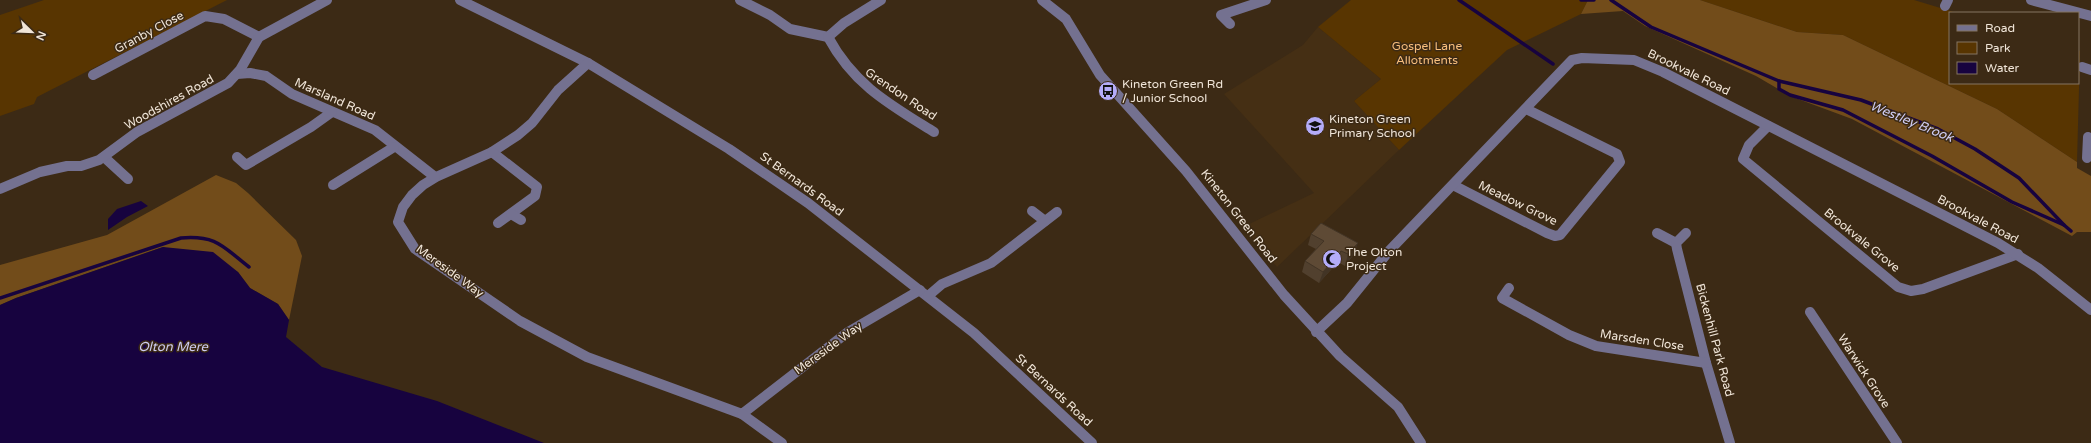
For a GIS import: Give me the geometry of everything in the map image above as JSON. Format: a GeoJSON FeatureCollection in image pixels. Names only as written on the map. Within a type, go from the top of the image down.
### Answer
{"type":"FeatureCollection","features":[{"type":"Feature","properties":{"kind":"street","name":"Woodshires Road"},"geometry":{"type":"LineString","coordinates":[[0,189],[40,172],[67,166],[93,163],[137,132],[216,90],[237,74],[259,37],[327,0]]}},
{"type":"Feature","properties":{"kind":"street","name":"St Bernards Road"},"geometry":{"type":"LineString","coordinates":[[460,0],[588,63],[729,149],[808,203],[974,333],[1092,443]]}},
{"type":"Feature","properties":{"kind":"street"},"geometry":{"type":"LineString","coordinates":[[740,0],[765,12],[790,29],[812,35],[828,37],[844,23],[881,0]]}},
{"type":"Feature","properties":{"kind":"street","name":"Kineton Green Road"},"geometry":{"type":"LineString","coordinates":[[1042,0],[1066,19],[1100,75],[1186,171],[1284,295],[1316,332],[1340,356],[1398,408],[1421,443]]}},
{"type":"Feature","properties":{"kind":"street"},"geometry":{"type":"LineString","coordinates":[[1230,24],[1221,15],[1266,0]]}},
{"type":"Feature","properties":{"kind":"street"},"geometry":{"type":"LineString","coordinates":[[2031,0],[2076,12]]}},
{"type":"Feature","properties":{"kind":"street"},"geometry":{"type":"LineString","coordinates":[[2079,13],[2091,16]]}},
{"type":"Feature","properties":{"kind":"street","name":"Granby Close"},"geometry":{"type":"LineString","coordinates":[[93,75],[205,16],[216,15],[222,17],[243,30],[259,37]]}},
{"type":"Feature","properties":{"kind":"street","name":"Grendon Road"},"geometry":{"type":"LineString","coordinates":[[828,37],[853,77],[870,90],[934,132]]}},
{"type":"Feature","properties":{"kind":"street","name":"Brookvale Road"},"geometry":{"type":"LineString","coordinates":[[1316,332],[1347,303],[1389,251],[1572,60],[1588,58],[1634,60],[1652,67],[2018,254],[2091,310]]}},
{"type":"Feature","properties":{"kind":"street","name":"Mereside Way"},"geometry":{"type":"LineString","coordinates":[[588,63],[555,93],[527,127],[492,152],[435,177],[418,189],[400,211],[398,222],[415,249],[520,321],[587,357],[742,414],[782,443]]}},
{"type":"Feature","properties":{"kind":"street"},"geometry":{"type":"LineString","coordinates":[[2082,67],[2091,70]]}},
{"type":"Feature","properties":{"kind":"street","name":"Marsland Road"},"geometry":{"type":"LineString","coordinates":[[237,74],[250,73],[266,76],[292,94],[375,130],[394,147],[435,177]]}},
{"type":"Feature","properties":{"kind":"street","name":"Meadow Grove"},"geometry":{"type":"LineString","coordinates":[[1453,185],[1547,233],[1555,236],[1560,235],[1620,162],[1620,158],[1617,154],[1526,109]]}},
{"type":"Feature","properties":{"kind":"street"},"geometry":{"type":"LineString","coordinates":[[237,157],[246,165],[311,127],[332,112]]}},
{"type":"Feature","properties":{"kind":"street","name":"Brookvale Grove"},"geometry":{"type":"LineString","coordinates":[[1768,126],[1748,147],[1743,154],[1744,159],[1898,287],[1911,292],[1923,289],[2018,254]]}},
{"type":"Feature","properties":{"kind":"street"},"geometry":{"type":"LineString","coordinates":[[2087,158],[2090,148],[2088,137]]}},
{"type":"Feature","properties":{"kind":"street"},"geometry":{"type":"LineString","coordinates":[[333,185],[394,147]]}},
{"type":"Feature","properties":{"kind":"street"},"geometry":{"type":"LineString","coordinates":[[492,152],[537,187],[535,196],[498,223]]}},
{"type":"Feature","properties":{"kind":"street"},"geometry":{"type":"LineString","coordinates":[[104,156],[128,179]]}},
{"type":"Feature","properties":{"kind":"street"},"geometry":{"type":"LineString","coordinates":[[1032,211],[1045,221]]}},
{"type":"Feature","properties":{"kind":"street","name":"Mereside Way"},"geometry":{"type":"LineString","coordinates":[[742,414],[848,332],[924,293],[932,291],[948,281],[990,264],[1057,212]]}},
{"type":"Feature","properties":{"kind":"street"},"geometry":{"type":"LineString","coordinates":[[511,214],[521,220]]}},
{"type":"Feature","properties":{"kind":"street"},"geometry":{"type":"LineString","coordinates":[[1657,233],[1676,243],[1686,234]]}},
{"type":"Feature","properties":{"kind":"street","name":"Bickenhill Park Road"},"geometry":{"type":"LineString","coordinates":[[1676,243],[1706,363],[1730,443]]}},
{"type":"Feature","properties":{"kind":"street","name":"Marsden Close"},"geometry":{"type":"LineString","coordinates":[[1509,288],[1502,298],[1583,342],[1610,349],[1706,363]]}},
{"type":"Feature","properties":{"kind":"street","name":"Warwick Grove"},"geometry":{"type":"LineString","coordinates":[[1810,312],[1897,443]]}},
{"type":"Feature","properties":{"kind":"shaded area"},"geometry":{"type":"Polygon","coordinates":[[[1588,0],[1700,0],[1797,32],[1843,35],[1997,109],[2077,162],[2077,168],[2091,176],[2091,232],[2077,232],[2072,236],[1852,119],[1790,96],[1756,76],[1645,26],[1623,11],[1581,14],[1588,0]]]}},
{"type":"Feature","properties":{"kind":"shaded area","name":"Kineton Green Primary School"},"geometry":{"type":"Polygon","coordinates":[[[1318,27],[1381,79],[1354,101],[1399,150],[1277,267],[1243,227],[1314,193],[1224,94],[1303,45],[1318,27]]]}},
{"type":"Feature","properties":{"kind":"shaded area"},"geometry":{"type":"Polygon","coordinates":[[[216,175],[236,183],[296,240],[302,256],[289,320],[278,304],[250,288],[238,272],[163,247],[16,298],[0,305],[0,265],[107,235],[216,175]]]}},
{"type":"Feature","properties":{"kind":"green space"},"geometry":{"type":"Polygon","coordinates":[[[44,0],[227,0],[37,97],[34,104],[0,116],[0,15],[44,0]]]}},
{"type":"Feature","properties":{"kind":"green space","name":"Gospel Lane Allotments"},"geometry":{"type":"Polygon","coordinates":[[[1351,0],[1588,0],[1581,14],[1507,50],[1399,150],[1354,101],[1381,79],[1318,27],[1351,0]]]}},
{"type":"Feature","properties":{"kind":"green space"},"geometry":{"type":"Polygon","coordinates":[[[1700,0],[1914,0],[1954,12],[1949,12],[1949,84],[2079,84],[2079,50],[2080,51],[2077,162],[1997,109],[1843,35],[1797,32],[1700,0]]]}},
{"type":"Feature","properties":{"kind":"water"},"geometry":{"type":"Polygon","coordinates":[[[141,201],[148,206],[127,217],[108,230],[108,219],[117,209],[141,201]]]}},
{"type":"Feature","properties":{"kind":"water","name":"Olton Mere"},"geometry":{"type":"Polygon","coordinates":[[[163,247],[213,252],[238,272],[250,288],[278,304],[289,320],[286,337],[322,367],[437,401],[544,443],[0,443],[0,305],[16,298],[163,247]]]}},
{"type":"Feature","properties":{"kind":"building"},"geometry":{"type":"Polygon","coordinates":[[[1321,223],[1358,243],[1348,254],[1341,251],[1323,272],[1305,261],[1324,241],[1311,234],[1321,223]]]}},
{"type":"Feature","properties":{"kind":"waterway"},"geometry":{"type":"LineString","coordinates":[[1459,0],[1553,64]]}},
{"type":"Feature","properties":{"kind":"waterway"},"geometry":{"type":"LineString","coordinates":[[1581,0],[1594,0]]}},
{"type":"Feature","properties":{"kind":"waterway","name":"Westley Brook"},"geometry":{"type":"LineString","coordinates":[[1611,0],[1651,27],[1779,81]]}},
{"type":"Feature","properties":{"kind":"waterway","name":"Westley Brook"},"geometry":{"type":"LineString","coordinates":[[1779,81],[1861,100],[1938,129],[1975,149],[2019,178],[2064,225]]}},
{"type":"Feature","properties":{"kind":"waterway","name":"Westley Brook"},"geometry":{"type":"LineString","coordinates":[[1779,81],[1779,89],[1790,95],[1843,110],[1932,156],[2012,202],[2064,225]]}},
{"type":"Feature","properties":{"kind":"waterway","name":"Westley Brook"},"geometry":{"type":"LineString","coordinates":[[2064,225],[2071,231]]}},
{"type":"Feature","properties":{"kind":"waterway"},"geometry":{"type":"LineString","coordinates":[[0,298],[181,238],[203,238],[219,244],[249,267]]}},
{"type":"Feature","properties":{"kind":"place","name":"Kineton Green Rd / Junior School"},"geometry":{"type":"Point","coordinates":[1108,91]}},
{"type":"Feature","properties":{"kind":"place","name":"Kineton Green Primary School"},"geometry":{"type":"Point","coordinates":[1315,126]}},
{"type":"Feature","properties":{"kind":"place","name":"The Olton Project"},"geometry":{"type":"Point","coordinates":[1332,259]}}]}
